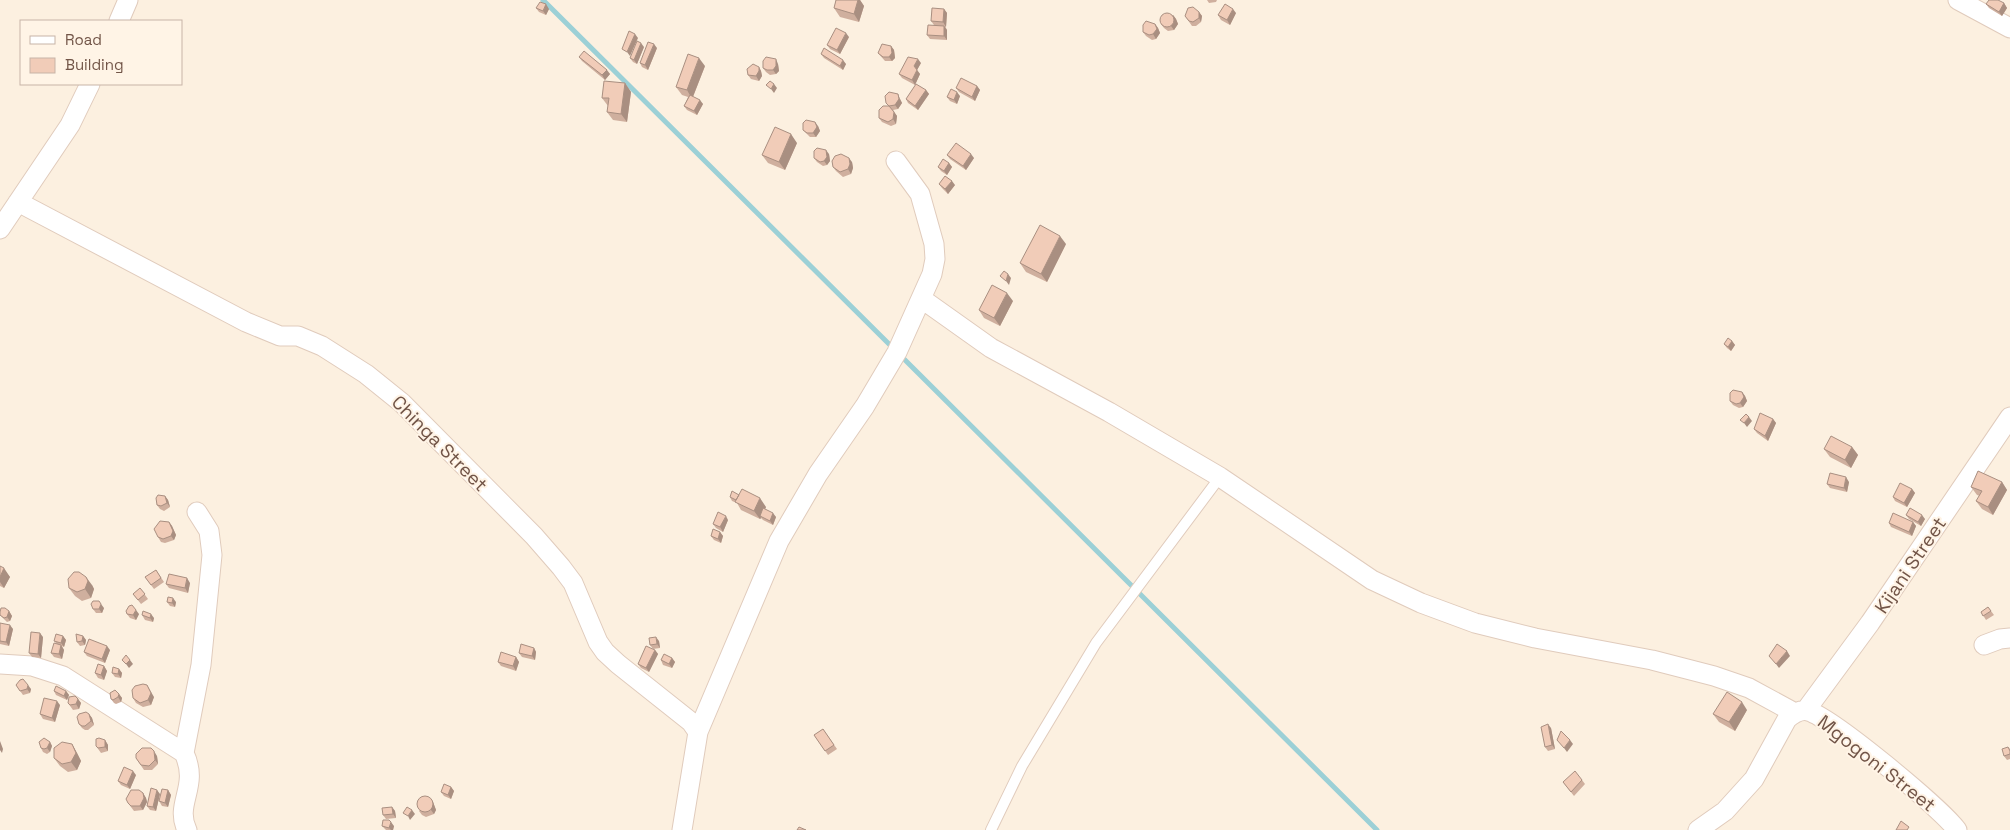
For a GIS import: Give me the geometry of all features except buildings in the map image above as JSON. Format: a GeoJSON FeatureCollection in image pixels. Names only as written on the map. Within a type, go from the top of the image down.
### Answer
{"type":"FeatureCollection","features":[{"type":"Feature","properties":{"kind":"street"},"geometry":{"type":"LineString","coordinates":[[119,20],[128,0]]}},
{"type":"Feature","properties":{"kind":"street"},"geometry":{"type":"LineString","coordinates":[[1958,0],[2010,28]]}},
{"type":"Feature","properties":{"kind":"street"},"geometry":{"type":"LineString","coordinates":[[0,229],[70,125],[90,85]]}},
{"type":"Feature","properties":{"kind":"street"},"geometry":{"type":"LineString","coordinates":[[682,830],[698,732],[740,638],[779,541],[818,474],[883,375],[922,300],[932,274],[935,259],[934,244],[920,194],[896,161]]}},
{"type":"Feature","properties":{"kind":"street","name":"Chinga Street"},"geometry":{"type":"LineString","coordinates":[[18,202],[246,322],[280,336],[298,336],[322,346],[366,374],[402,403],[534,536],[573,583],[598,642],[606,652],[618,664],[691,722],[698,732]]}},
{"type":"Feature","properties":{"kind":"street"},"geometry":{"type":"LineString","coordinates":[[922,300],[991,348],[1109,412],[1220,477],[1372,580],[1421,604],[1475,623],[1535,638],[1652,660],[1714,676],[1800,711]]}},
{"type":"Feature","properties":{"kind":"street","name":"Kijani Street"},"geometry":{"type":"LineString","coordinates":[[1800,711],[1870,623],[2010,417]]}},
{"type":"Feature","properties":{"kind":"street"},"geometry":{"type":"LineString","coordinates":[[184,753],[201,664],[212,555],[209,531],[197,512]]}},
{"type":"Feature","properties":{"kind":"street"},"geometry":{"type":"LineString","coordinates":[[1984,645],[2000,639],[2010,638]]}},
{"type":"Feature","properties":{"kind":"street"},"geometry":{"type":"LineString","coordinates":[[0,664],[32,666],[63,676],[184,753],[191,769],[189,790],[184,807],[184,822],[187,830]]}},
{"type":"Feature","properties":{"kind":"street","name":"Mgogoni Street"},"geometry":{"type":"LineString","coordinates":[[1698,830],[1725,811],[1754,778],[1780,731],[1800,711],[1822,717],[1947,816],[1957,830]]}},
{"type":"Feature","properties":{"kind":"lane"},"geometry":{"type":"LineString","coordinates":[[991,830],[1022,766],[1096,642],[1220,477]]}},
{"type":"Feature","properties":{"kind":"waterway"},"geometry":{"type":"LineString","coordinates":[[543,0],[894,349]]}},
{"type":"Feature","properties":{"kind":"waterway"},"geometry":{"type":"LineString","coordinates":[[900,355],[1377,830]]}}]}
